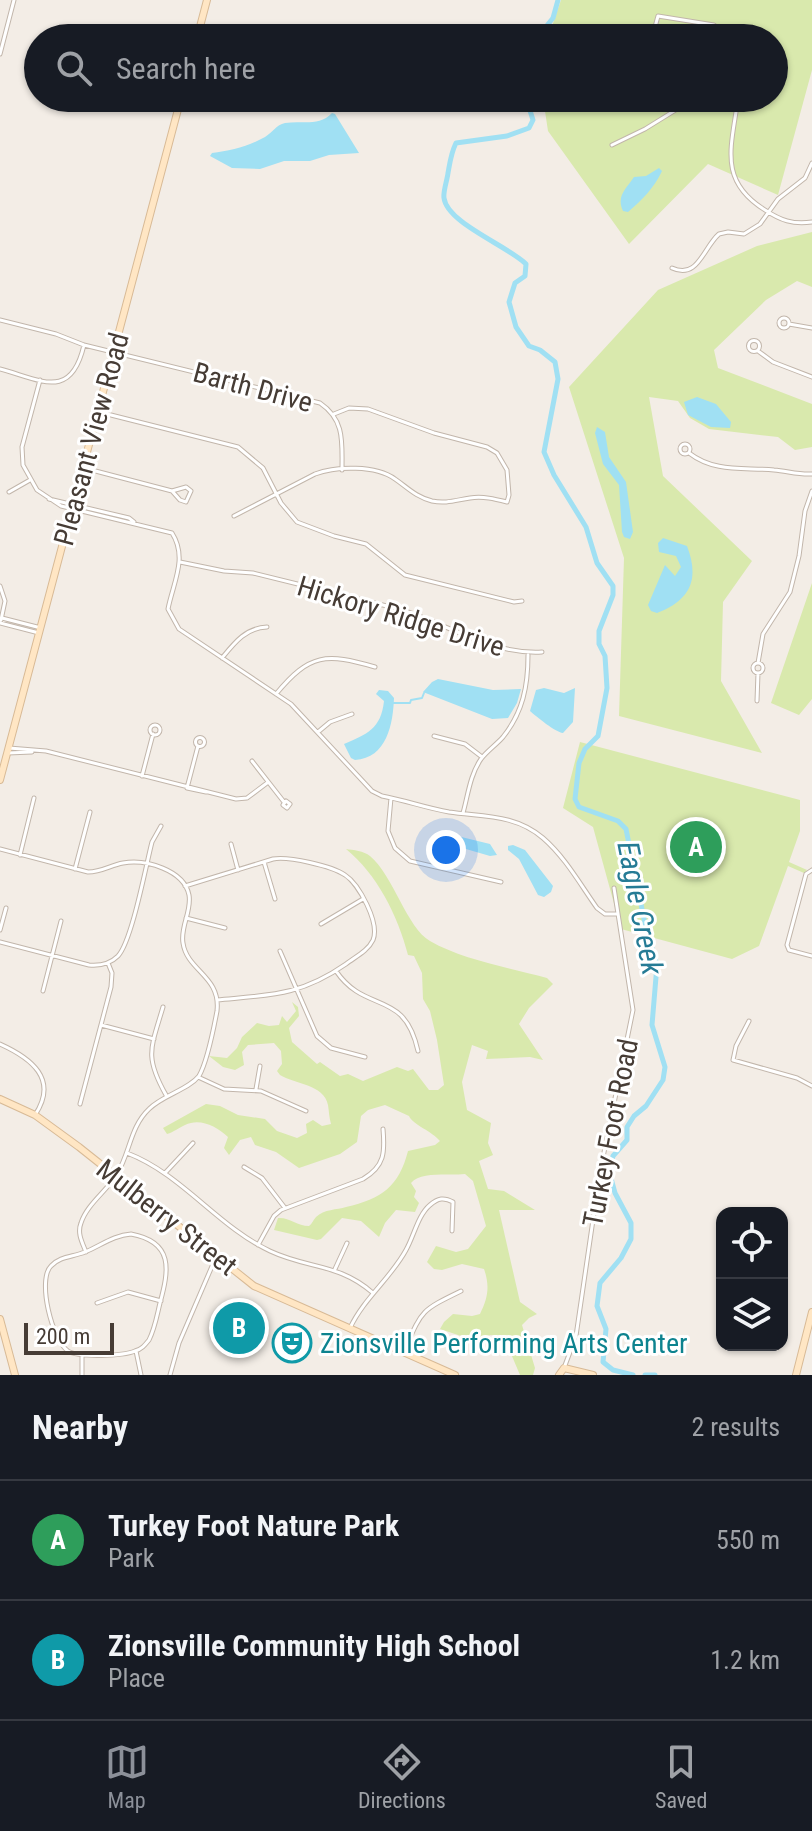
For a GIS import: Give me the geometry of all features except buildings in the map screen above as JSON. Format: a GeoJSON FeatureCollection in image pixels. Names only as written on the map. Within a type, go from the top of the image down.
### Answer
{"type":"FeatureCollection","features":[{"type":"Feature","properties":{"kind":"main road"},"geometry":{"type":"LineString","coordinates":[[201,24],[207,0]]}},
{"type":"Feature","properties":{"kind":"main road","name":"Pleasant View Road"},"geometry":{"type":"LineString","coordinates":[[0,780],[177,112]]}},
{"type":"Feature","properties":{"kind":"main road","name":"Mulberry Street"},"geometry":{"type":"LineString","coordinates":[[0,1100],[35,1115],[254,1286],[453,1375]]}},
{"type":"Feature","properties":{"kind":"main road"},"geometry":{"type":"LineString","coordinates":[[796,1375],[812,1312]]}},
{"type":"Feature","properties":{"kind":"main road"},"geometry":{"type":"LineString","coordinates":[[0,1319],[15,1375]]}},
{"type":"Feature","properties":{"kind":"main road"},"geometry":{"type":"LineString","coordinates":[[564,1368],[593,1375]]}},
{"type":"Feature","properties":{"kind":"main road","name":"Turkey Foot Road"},"geometry":{"type":"LineString","coordinates":[[559,1375],[564,1368]]}},
{"type":"Feature","properties":{"kind":"street"},"geometry":{"type":"LineString","coordinates":[[0,54],[14,0]]}},
{"type":"Feature","properties":{"kind":"street"},"geometry":{"type":"LineString","coordinates":[[656,24],[658,16],[708,24]]}},
{"type":"Feature","properties":{"kind":"street"},"geometry":{"type":"LineString","coordinates":[[612,145],[672,112]]}},
{"type":"Feature","properties":{"kind":"street"},"geometry":{"type":"LineString","coordinates":[[737,112],[731,169],[736,184],[752,202],[768,213],[787,222],[812,222]]}},
{"type":"Feature","properties":{"kind":"street"},"geometry":{"type":"LineString","coordinates":[[672,268],[681,272],[692,269],[716,236],[728,232],[747,233],[764,219],[778,199],[805,178],[812,163]]}},
{"type":"Feature","properties":{"kind":"street","name":"Barth Drive"},"geometry":{"type":"LineString","coordinates":[[0,320],[56,334],[84,345],[320,403],[334,414],[343,437],[342,470]]}},
{"type":"Feature","properties":{"kind":"street"},"geometry":{"type":"LineString","coordinates":[[789,324],[812,328]]}},
{"type":"Feature","properties":{"kind":"street"},"geometry":{"type":"LineString","coordinates":[[0,369],[59,382],[77,369],[84,345]]}},
{"type":"Feature","properties":{"kind":"street"},"geometry":{"type":"LineString","coordinates":[[758,351],[773,362],[812,377]]}},
{"type":"Feature","properties":{"kind":"street"},"geometry":{"type":"LineString","coordinates":[[40,380],[22,447],[23,465],[30,480],[55,504],[172,533],[180,551],[180,562],[168,609],[179,629],[291,704],[372,791],[391,798],[518,822],[541,836],[557,852],[597,908],[605,914],[616,914]]}},
{"type":"Feature","properties":{"kind":"street"},"geometry":{"type":"LineString","coordinates":[[234,516],[322,472],[342,470],[375,470],[432,501],[450,503],[479,497],[507,502],[507,470],[497,453],[487,447],[434,433],[368,409],[349,408],[334,414]]}},
{"type":"Feature","properties":{"kind":"street"},"geometry":{"type":"LineString","coordinates":[[99,412],[238,447],[256,460],[297,522],[366,544],[405,575],[514,602],[522,601]]}},
{"type":"Feature","properties":{"kind":"street"},"geometry":{"type":"LineString","coordinates":[[689,453],[712,465],[741,470],[812,474]]}},
{"type":"Feature","properties":{"kind":"street"},"geometry":{"type":"LineString","coordinates":[[84,468],[172,491],[186,487],[191,491],[190,498],[186,502],[180,500],[172,491]]}},
{"type":"Feature","properties":{"kind":"street"},"geometry":{"type":"LineString","coordinates":[[9,492],[30,480]]}},
{"type":"Feature","properties":{"kind":"street"},"geometry":{"type":"LineString","coordinates":[[757,701],[758,673],[763,670],[758,663],[763,634],[790,592],[805,511],[812,491]]}},
{"type":"Feature","properties":{"kind":"street","name":"Hickory Ridge Drive"},"geometry":{"type":"LineString","coordinates":[[180,562],[253,573],[399,609],[420,615],[473,640],[528,653],[542,652]]}},
{"type":"Feature","properties":{"kind":"street"},"geometry":{"type":"LineString","coordinates":[[0,586],[5,601],[1,622],[40,630]]}},
{"type":"Feature","properties":{"kind":"street"},"geometry":{"type":"LineString","coordinates":[[222,658],[242,635],[267,627]]}},
{"type":"Feature","properties":{"kind":"street"},"geometry":{"type":"LineString","coordinates":[[463,813],[472,776],[482,757],[501,739],[517,716],[526,691],[528,653]]}},
{"type":"Feature","properties":{"kind":"street"},"geometry":{"type":"LineString","coordinates":[[276,694],[293,674],[308,664],[327,658],[340,657],[375,667]]}},
{"type":"Feature","properties":{"kind":"street"},"geometry":{"type":"LineString","coordinates":[[318,732],[337,719],[352,714]]}},
{"type":"Feature","properties":{"kind":"street"},"geometry":{"type":"LineString","coordinates":[[142,776],[153,734]]}},
{"type":"Feature","properties":{"kind":"street"},"geometry":{"type":"LineString","coordinates":[[434,736],[465,744],[482,757]]}},
{"type":"Feature","properties":{"kind":"street"},"geometry":{"type":"LineString","coordinates":[[187,788],[198,746]]}},
{"type":"Feature","properties":{"kind":"street"},"geometry":{"type":"LineString","coordinates":[[8,750],[46,751],[236,799],[247,798],[267,783]]}},
{"type":"Feature","properties":{"kind":"street"},"geometry":{"type":"LineString","coordinates":[[252,761],[284,802]]}},
{"type":"Feature","properties":{"kind":"street"},"geometry":{"type":"LineString","coordinates":[[20,855],[34,798]]}},
{"type":"Feature","properties":{"kind":"street"},"geometry":{"type":"LineString","coordinates":[[391,798],[388,831],[395,848],[410,861],[501,882]]}},
{"type":"Feature","properties":{"kind":"street"},"geometry":{"type":"LineString","coordinates":[[75,869],[90,812]]}},
{"type":"Feature","properties":{"kind":"street"},"geometry":{"type":"LineString","coordinates":[[0,942],[89,965],[108,963],[118,956],[125,946],[154,838],[161,826]]}},
{"type":"Feature","properties":{"kind":"street"},"geometry":{"type":"LineString","coordinates":[[231,844],[238,870]]}},
{"type":"Feature","properties":{"kind":"street"},"geometry":{"type":"LineString","coordinates":[[0,849],[96,872],[124,863],[146,865],[173,873],[185,886],[189,901],[182,937],[185,951],[211,983],[217,1000],[208,1047],[198,1077],[166,1095],[140,1120],[116,1177],[82,1221],[80,1237],[86,1252]]}},
{"type":"Feature","properties":{"kind":"street"},"geometry":{"type":"LineString","coordinates":[[185,886],[264,862],[288,858],[339,872],[351,879],[374,917],[375,937],[365,950],[336,971],[297,991],[217,1000]]}},
{"type":"Feature","properties":{"kind":"street"},"geometry":{"type":"LineString","coordinates":[[264,862],[275,899]]}},
{"type":"Feature","properties":{"kind":"street"},"geometry":{"type":"LineString","coordinates":[[810,871],[787,948],[812,956]]}},
{"type":"Feature","properties":{"kind":"street","name":"Turkey Foot Road"},"geometry":{"type":"LineString","coordinates":[[564,1368],[576,1336],[600,1172],[633,1010],[614,888]]}},
{"type":"Feature","properties":{"kind":"street"},"geometry":{"type":"LineString","coordinates":[[321,924],[363,899]]}},
{"type":"Feature","properties":{"kind":"street"},"geometry":{"type":"LineString","coordinates":[[0,930],[6,908]]}},
{"type":"Feature","properties":{"kind":"street"},"geometry":{"type":"LineString","coordinates":[[186,918],[225,928]]}},
{"type":"Feature","properties":{"kind":"street"},"geometry":{"type":"LineString","coordinates":[[43,991],[61,921]]}},
{"type":"Feature","properties":{"kind":"street"},"geometry":{"type":"LineString","coordinates":[[280,951],[311,1026],[321,1041],[331,1048],[365,1057]]}},
{"type":"Feature","properties":{"kind":"street"},"geometry":{"type":"LineString","coordinates":[[80,1104],[112,982],[108,963]]}},
{"type":"Feature","properties":{"kind":"street"},"geometry":{"type":"LineString","coordinates":[[336,971],[358,993],[392,1007],[405,1017],[413,1031],[418,1051]]}},
{"type":"Feature","properties":{"kind":"street"},"geometry":{"type":"LineString","coordinates":[[163,1007],[151,1063],[166,1095]]}},
{"type":"Feature","properties":{"kind":"street"},"geometry":{"type":"LineString","coordinates":[[749,1021],[736,1046],[733,1060],[797,1078],[812,1086]]}},
{"type":"Feature","properties":{"kind":"street"},"geometry":{"type":"LineString","coordinates":[[101,1025],[154,1039]]}},
{"type":"Feature","properties":{"kind":"street"},"geometry":{"type":"LineString","coordinates":[[0,1044],[29,1059],[40,1074],[43,1097],[35,1115]]}},
{"type":"Feature","properties":{"kind":"street"},"geometry":{"type":"LineString","coordinates":[[256,1089],[260,1066]]}},
{"type":"Feature","properties":{"kind":"street"},"geometry":{"type":"LineString","coordinates":[[198,1077],[224,1089],[256,1089],[306,1111]]}},
{"type":"Feature","properties":{"kind":"street"},"geometry":{"type":"LineString","coordinates":[[258,1245],[274,1216],[285,1208],[363,1179],[373,1172],[385,1155],[383,1129]]}},
{"type":"Feature","properties":{"kind":"street"},"geometry":{"type":"LineString","coordinates":[[165,1173],[193,1143]]}},
{"type":"Feature","properties":{"kind":"street"},"geometry":{"type":"LineString","coordinates":[[127,1153],[165,1173],[258,1245],[289,1259],[335,1269],[353,1277],[373,1293]]}},
{"type":"Feature","properties":{"kind":"street"},"geometry":{"type":"LineString","coordinates":[[244,1167],[262,1178],[285,1208]]}},
{"type":"Feature","properties":{"kind":"street"},"geometry":{"type":"LineString","coordinates":[[350,1328],[406,1250],[424,1211],[435,1201],[446,1199],[453,1202],[452,1231]]}},
{"type":"Feature","properties":{"kind":"street"},"geometry":{"type":"LineString","coordinates":[[134,1234],[160,1250],[167,1263],[168,1274],[161,1301],[151,1336],[144,1347],[136,1351],[82,1355],[70,1352],[57,1339],[44,1285],[47,1270],[55,1262],[123,1235],[134,1234]]}},
{"type":"Feature","properties":{"kind":"street"},"geometry":{"type":"LineString","coordinates":[[335,1269],[347,1243]]}},
{"type":"Feature","properties":{"kind":"street"},"geometry":{"type":"LineString","coordinates":[[170,1375],[179,1343],[216,1257]]}},
{"type":"Feature","properties":{"kind":"street"},"geometry":{"type":"LineString","coordinates":[[404,1352],[419,1317],[428,1307],[461,1291]]}},
{"type":"Feature","properties":{"kind":"street"},"geometry":{"type":"LineString","coordinates":[[97,1303],[128,1292],[161,1301]]}},
{"type":"Feature","properties":{"kind":"street"},"geometry":{"type":"LineString","coordinates":[[136,1351],[141,1375]]}},
{"type":"Feature","properties":{"kind":"street"},"geometry":{"type":"LineString","coordinates":[[82,1355],[82,1375]]}},
{"type":"Feature","properties":{"kind":"green space"},"geometry":{"type":"Polygon","coordinates":[[[561,0],[812,0],[812,70],[778,195],[708,164],[629,244],[548,131],[545,112],[788,112],[788,24],[553,24],[561,0]]]}},
{"type":"Feature","properties":{"kind":"green space"},"geometry":{"type":"Polygon","coordinates":[[[812,232],[812,287],[797,281],[766,300],[714,350],[718,368],[812,404],[812,447],[795,450],[778,437],[709,429],[690,418],[678,401],[649,397],[663,476],[752,561],[723,602],[721,681],[762,753],[619,716],[624,558],[569,387],[658,290],[757,246],[812,232]]]}},
{"type":"Feature","properties":{"kind":"green space"},"geometry":{"type":"Polygon","coordinates":[[[812,583],[812,699],[799,715],[771,703],[812,583]]]}},
{"type":"Feature","properties":{"kind":"green space"},"geometry":{"type":"Polygon","coordinates":[[[580,742],[800,800],[800,831],[789,862],[807,870],[804,873],[788,866],[759,946],[732,959],[621,929],[593,827],[563,808],[580,742]]]}},
{"type":"Feature","properties":{"kind":"green space"},"geometry":{"type":"Polygon","coordinates":[[[346,849],[368,854],[386,875],[414,925],[430,941],[472,958],[547,978],[553,984],[529,1008],[519,1024],[543,1060],[530,1057],[486,1059],[488,1051],[472,1045],[462,1082],[467,1110],[491,1123],[488,1143],[493,1155],[479,1161],[488,1189],[504,1191],[535,1210],[499,1210],[520,1302],[537,1314],[522,1325],[535,1368],[533,1375],[520,1375],[506,1342],[499,1337],[491,1335],[470,1339],[440,1329],[453,1314],[480,1314],[487,1292],[484,1269],[462,1264],[442,1270],[434,1269],[427,1262],[436,1246],[456,1252],[468,1249],[486,1226],[473,1181],[465,1174],[428,1175],[416,1179],[411,1183],[416,1191],[414,1197],[419,1203],[415,1212],[396,1210],[379,1237],[361,1221],[342,1218],[317,1240],[274,1230],[278,1218],[309,1226],[323,1212],[359,1204],[387,1189],[400,1173],[408,1151],[440,1141],[409,1116],[385,1105],[368,1110],[361,1116],[357,1142],[340,1154],[299,1168],[276,1152],[255,1145],[251,1137],[240,1140],[229,1155],[224,1148],[228,1137],[208,1124],[191,1123],[167,1134],[163,1128],[206,1104],[220,1106],[238,1115],[265,1119],[277,1131],[297,1138],[307,1133],[306,1124],[313,1120],[322,1126],[331,1124],[328,1105],[321,1093],[277,1071],[282,1064],[281,1051],[274,1043],[248,1045],[242,1052],[244,1065],[235,1070],[223,1067],[209,1056],[227,1058],[257,1023],[279,1025],[282,1016],[287,1022],[296,1011],[292,1002],[298,1007],[299,1016],[289,1028],[292,1042],[317,1064],[320,1062],[340,1076],[348,1074],[363,1081],[397,1067],[408,1071],[413,1069],[429,1090],[438,1090],[444,1085],[430,1011],[423,999],[422,973],[414,956],[408,955],[392,911],[377,883],[346,849]]]}},
{"type":"Feature","properties":{"kind":"water"},"geometry":{"type":"Polygon","coordinates":[[[332,113],[359,153],[329,155],[310,161],[284,161],[260,169],[232,168],[210,156],[259,140],[282,124],[316,122],[332,113]]]}},
{"type":"Feature","properties":{"kind":"water"},"geometry":{"type":"Polygon","coordinates":[[[659,168],[662,171],[647,193],[628,212],[623,211],[621,197],[634,177],[646,176],[659,168]]]}},
{"type":"Feature","properties":{"kind":"water"},"geometry":{"type":"Polygon","coordinates":[[[697,397],[716,404],[731,422],[730,428],[711,427],[688,415],[684,402],[697,397]]]}},
{"type":"Feature","properties":{"kind":"water"},"geometry":{"type":"Polygon","coordinates":[[[597,427],[605,432],[609,457],[626,482],[633,532],[630,539],[624,537],[622,532],[619,485],[603,464],[595,433],[597,427]]]}},
{"type":"Feature","properties":{"kind":"water"},"geometry":{"type":"Polygon","coordinates":[[[663,538],[687,546],[692,579],[677,602],[657,613],[651,611],[648,605],[665,565],[675,576],[681,567],[676,556],[659,552],[658,543],[663,538]]]}},
{"type":"Feature","properties":{"kind":"water"},"geometry":{"type":"Polygon","coordinates":[[[438,679],[493,690],[521,689],[508,718],[492,719],[423,692],[438,679]]]}},
{"type":"Feature","properties":{"kind":"water"},"geometry":{"type":"Polygon","coordinates":[[[544,688],[564,693],[575,688],[573,722],[563,733],[530,711],[536,690],[544,688]]]}},
{"type":"Feature","properties":{"kind":"water"},"geometry":{"type":"Polygon","coordinates":[[[379,690],[388,691],[394,698],[390,729],[374,753],[355,760],[344,744],[372,729],[380,718],[384,701],[376,694],[379,690]]]}},
{"type":"Feature","properties":{"kind":"water"},"geometry":{"type":"Polygon","coordinates":[[[445,833],[490,844],[497,855],[490,856],[435,840],[445,833]]]}},
{"type":"Feature","properties":{"kind":"water"},"geometry":{"type":"Polygon","coordinates":[[[508,846],[525,850],[553,886],[544,897],[538,895],[519,859],[508,850],[508,846]]]}},
{"type":"Feature","properties":{"kind":"waterway","name":"Eagle Creek"},"geometry":{"type":"LineString","coordinates":[[548,24],[558,0]]}},
{"type":"Feature","properties":{"kind":"waterway","name":"Eagle Creek"},"geometry":{"type":"LineString","coordinates":[[530,112],[533,120],[529,128],[507,136],[456,143],[444,198],[448,207],[467,225],[526,264],[525,276],[515,283],[509,302],[516,327],[529,346],[555,362],[558,379],[544,452],[554,475],[586,527],[597,563],[613,586],[613,595],[599,631],[599,644],[605,656],[607,688],[598,736],[585,749],[579,763],[575,799],[579,807],[618,821],[626,829],[645,924],[657,965],[652,1025],[665,1067],[663,1080],[646,1106],[634,1116],[627,1127],[627,1140],[613,1156],[609,1171],[615,1193],[631,1223],[631,1239],[621,1258],[600,1283],[597,1306],[606,1329],[603,1362],[613,1370],[633,1375]]}},
{"type":"Feature","properties":{"kind":"waterway"},"geometry":{"type":"LineString","coordinates":[[393,703],[410,703],[422,698],[424,693]]}},
{"type":"Feature","properties":{"kind":"waterway","name":"Eagle Creek"},"geometry":{"type":"LineString","coordinates":[[645,1375],[655,1375]]}},
{"type":"Feature","properties":{"kind":"place","name":"Turkey Foot Nature Park"},"geometry":{"type":"Point","coordinates":[696,847]}},
{"type":"Feature","properties":{"kind":"place","name":"Zionsville Community High School"},"geometry":{"type":"Point","coordinates":[239,1328]}},
{"type":"Feature","properties":{"kind":"place","name":"Zionsville Performing Arts Center"},"geometry":{"type":"Point","coordinates":[292,1343]}}]}
